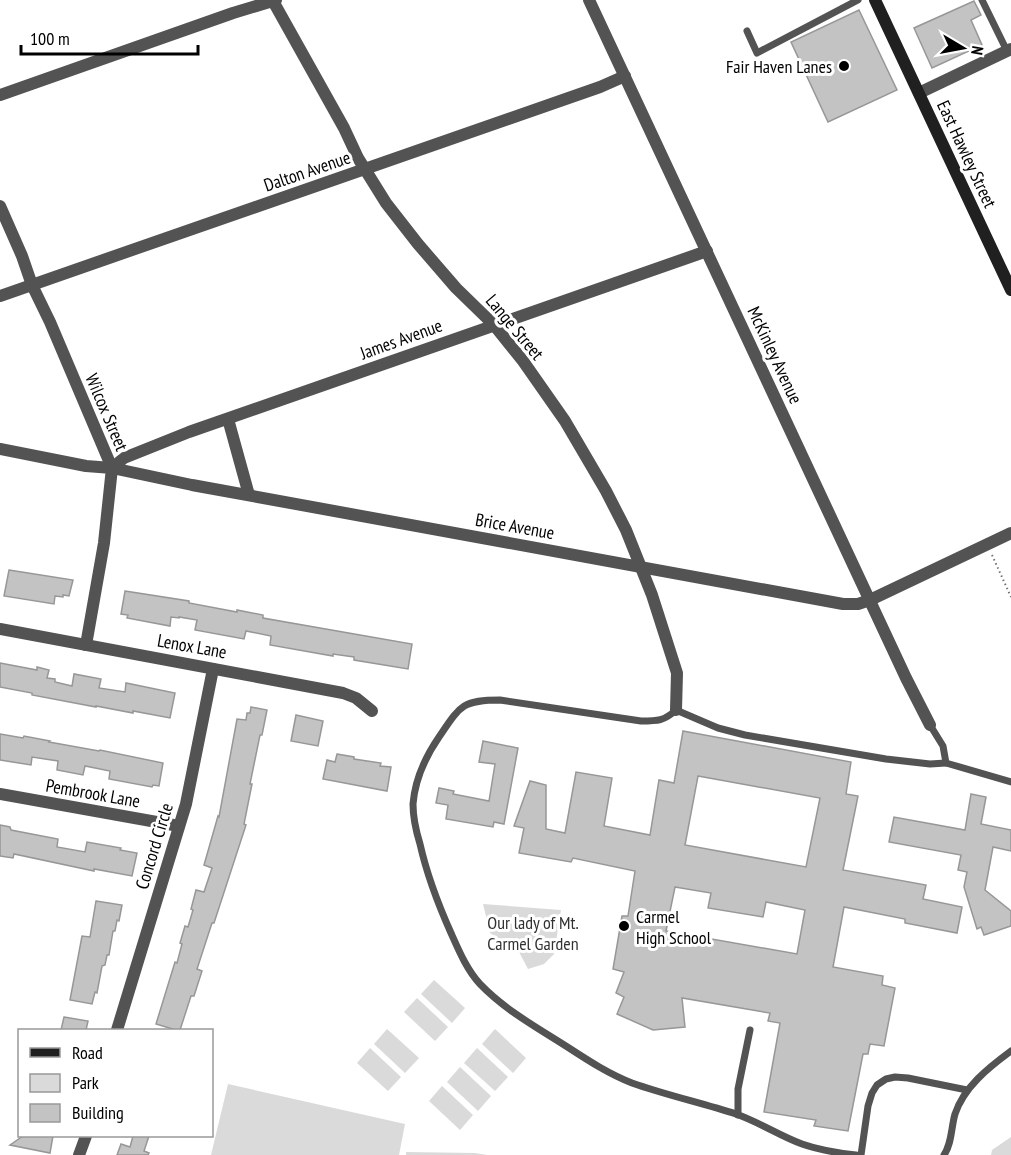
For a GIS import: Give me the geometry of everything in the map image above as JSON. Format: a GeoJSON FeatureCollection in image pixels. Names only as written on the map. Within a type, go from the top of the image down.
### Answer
{"type":"FeatureCollection","features":[{"type":"Feature","properties":{"kind":"street"},"geometry":{"type":"LineString","coordinates":[[0,95],[272,0]]}},
{"type":"Feature","properties":{"kind":"street","name":"Lange Street"},"geometry":{"type":"LineString","coordinates":[[272,0],[344,128],[358,158],[386,203],[456,288],[494,326],[523,361],[565,421],[606,491],[626,530],[652,595],[677,673],[676,710]]}},
{"type":"Feature","properties":{"kind":"street","name":"McKinley Avenue"},"geometry":{"type":"LineString","coordinates":[[589,0],[930,725]]}},
{"type":"Feature","properties":{"kind":"street","name":"East Hawley Street"},"geometry":{"type":"LineString","coordinates":[[875,0],[1011,290]]}},
{"type":"Feature","properties":{"kind":"street"},"geometry":{"type":"LineString","coordinates":[[919,93],[1009,50]]}},
{"type":"Feature","properties":{"kind":"street","name":"Dalton Avenue"},"geometry":{"type":"LineString","coordinates":[[0,296],[365,170],[600,87],[625,76]]}},
{"type":"Feature","properties":{"kind":"street","name":"Wilcox Street"},"geometry":{"type":"LineString","coordinates":[[0,206],[112,468],[104,543],[86,645]]}},
{"type":"Feature","properties":{"kind":"street","name":"James Avenue"},"geometry":{"type":"LineString","coordinates":[[112,468],[124,458],[189,432],[706,251]]}},
{"type":"Feature","properties":{"kind":"street"},"geometry":{"type":"LineString","coordinates":[[228,419],[249,495]]}},
{"type":"Feature","properties":{"kind":"street","name":"Brice Avenue"},"geometry":{"type":"LineString","coordinates":[[0,449],[843,604],[858,604],[870,600],[1011,533]]}},
{"type":"Feature","properties":{"kind":"street","name":"Lenox Lane"},"geometry":{"type":"LineString","coordinates":[[0,629],[343,693],[356,698],[372,711]]}},
{"type":"Feature","properties":{"kind":"street","name":"Concord Circle"},"geometry":{"type":"LineString","coordinates":[[117,1029],[186,804],[213,669]]}},
{"type":"Feature","properties":{"kind":"street","name":"Pembrook Lane"},"geometry":{"type":"LineString","coordinates":[[0,794],[179,826]]}},
{"type":"Feature","properties":{"kind":"street"},"geometry":{"type":"LineString","coordinates":[[79,1155],[86,1137]]}},
{"type":"Feature","properties":{"kind":"lane"},"geometry":{"type":"LineString","coordinates":[[747,31],[757,52],[858,0]]}},
{"type":"Feature","properties":{"kind":"lane"},"geometry":{"type":"LineString","coordinates":[[982,0],[1009,50]]}},
{"type":"Feature","properties":{"kind":"lane"},"geometry":{"type":"LineString","coordinates":[[856,1155],[802,1144],[738,1115],[631,1083],[602,1070],[519,1017],[496,999],[479,983],[464,961],[431,886],[416,831],[413,805],[415,788],[421,771],[429,752],[461,708],[473,702],[500,700],[641,721],[667,719],[676,710],[718,728],[745,735],[886,759],[930,764],[946,763],[1011,782]]}},
{"type":"Feature","properties":{"kind":"lane"},"geometry":{"type":"LineString","coordinates":[[930,725],[943,746],[946,763]]}},
{"type":"Feature","properties":{"kind":"lane"},"geometry":{"type":"LineString","coordinates":[[738,1115],[738,1089],[750,1030]]}},
{"type":"Feature","properties":{"kind":"lane"},"geometry":{"type":"LineString","coordinates":[[944,1155],[949,1148],[955,1115],[961,1099],[992,1065],[1011,1051]]}},
{"type":"Feature","properties":{"kind":"lane"},"geometry":{"type":"LineString","coordinates":[[861,1155],[868,1106],[877,1084],[895,1077],[967,1090]]}},
{"type":"Feature","properties":{"kind":"path"},"geometry":{"type":"LineString","coordinates":[[987,544],[1011,597]]}},
{"type":"Feature","properties":{"kind":"green space","name":"Our lady of Mt. Carmel Garden"},"geometry":{"type":"Polygon","coordinates":[[[483,904],[561,910],[554,954],[544,964],[528,969],[519,952],[490,933],[483,904]]]}},
{"type":"Feature","properties":{"kind":"green space"},"geometry":{"type":"Polygon","coordinates":[[[434,980],[465,1008],[452,1023],[421,994],[434,980]]]}},
{"type":"Feature","properties":{"kind":"green space"},"geometry":{"type":"Polygon","coordinates":[[[417,998],[448,1027],[435,1041],[404,1012],[417,998]]]}},
{"type":"Feature","properties":{"kind":"green space"},"geometry":{"type":"Polygon","coordinates":[[[387,1029],[419,1058],[405,1073],[374,1044],[387,1029]]]}},
{"type":"Feature","properties":{"kind":"green space"},"geometry":{"type":"Polygon","coordinates":[[[495,1029],[526,1058],[513,1073],[482,1044],[495,1029]]]}},
{"type":"Feature","properties":{"kind":"green space"},"geometry":{"type":"Polygon","coordinates":[[[370,1048],[401,1077],[388,1091],[357,1063],[370,1048]]]}},
{"type":"Feature","properties":{"kind":"green space"},"geometry":{"type":"Polygon","coordinates":[[[477,1048],[508,1077],[495,1091],[464,1063],[477,1048]]]}},
{"type":"Feature","properties":{"kind":"green space"},"geometry":{"type":"Polygon","coordinates":[[[460,1067],[491,1096],[478,1111],[447,1082],[460,1067]]]}},
{"type":"Feature","properties":{"kind":"green space"},"geometry":{"type":"Polygon","coordinates":[[[228,1084],[405,1124],[399,1155],[211,1155],[228,1084]]]}},
{"type":"Feature","properties":{"kind":"green space"},"geometry":{"type":"Polygon","coordinates":[[[442,1086],[473,1115],[460,1130],[429,1101],[442,1086]]]}},
{"type":"Feature","properties":{"kind":"green space"},"geometry":{"type":"Polygon","coordinates":[[[1011,1137],[1011,1155],[991,1155],[992,1150],[1011,1137]]]}},
{"type":"Feature","properties":{"kind":"green space"},"geometry":{"type":"Polygon","coordinates":[[[406,1152],[475,1153],[487,1155],[406,1155],[406,1152]]]}},
{"type":"Feature","properties":{"kind":"building"},"geometry":{"type":"Polygon","coordinates":[[[974,1],[981,15],[971,20],[982,45],[932,68],[914,28],[974,1]]]}},
{"type":"Feature","properties":{"kind":"building","name":"Fair Haven Lanes"},"geometry":{"type":"Polygon","coordinates":[[[859,10],[897,90],[828,122],[791,42],[859,10]]]}},
{"type":"Feature","properties":{"kind":"building"},"geometry":{"type":"Polygon","coordinates":[[[9,570],[73,580],[69,596],[55,596],[54,604],[4,596],[9,570]]]}},
{"type":"Feature","properties":{"kind":"building"},"geometry":{"type":"Polygon","coordinates":[[[125,591],[412,644],[408,669],[354,660],[354,657],[333,654],[333,656],[270,645],[271,636],[246,631],[244,639],[195,630],[197,620],[171,617],[170,626],[127,618],[128,615],[121,614],[125,591]]]}},
{"type":"Feature","properties":{"kind":"building"},"geometry":{"type":"Polygon","coordinates":[[[0,663],[49,670],[47,678],[72,686],[74,674],[101,679],[99,688],[125,692],[126,683],[175,693],[170,718],[96,707],[0,687],[0,663]]]}},
{"type":"Feature","properties":{"kind":"building"},"geometry":{"type":"Polygon","coordinates":[[[251,707],[267,710],[250,784],[252,784],[244,824],[246,825],[197,969],[202,971],[194,996],[191,996],[180,1029],[173,1029],[156,1024],[175,962],[177,963],[185,926],[188,927],[196,890],[204,892],[212,868],[204,865],[219,817],[237,719],[246,720],[247,713],[250,713],[251,707]]]}},
{"type":"Feature","properties":{"kind":"building"},"geometry":{"type":"Polygon","coordinates":[[[296,715],[323,721],[318,746],[291,741],[296,715]]]}},
{"type":"Feature","properties":{"kind":"building"},"geometry":{"type":"Polygon","coordinates":[[[683,731],[851,762],[846,794],[858,796],[843,870],[926,885],[923,899],[962,907],[957,933],[905,923],[905,919],[844,907],[833,967],[883,976],[882,985],[895,988],[884,1046],[870,1044],[868,1054],[863,1054],[848,1131],[814,1126],[816,1120],[764,1112],[780,1023],[768,1021],[770,1013],[682,998],[685,1027],[653,1030],[617,1014],[624,997],[616,993],[624,972],[613,969],[622,916],[628,916],[635,871],[573,858],[571,862],[519,853],[524,828],[514,826],[530,781],[546,785],[546,829],[565,833],[576,772],[612,778],[604,826],[650,835],[659,780],[674,783],[683,731]],[[698,776],[685,845],[806,867],[820,798],[698,776]],[[675,887],[666,931],[797,954],[805,910],[766,902],[763,917],[708,908],[711,893],[675,887]]]}},
{"type":"Feature","properties":{"kind":"building"},"geometry":{"type":"Polygon","coordinates":[[[0,734],[23,738],[24,736],[163,763],[159,786],[153,785],[152,787],[109,779],[110,771],[85,766],[83,775],[57,770],[58,761],[32,757],[31,765],[0,760],[0,734]]]}},
{"type":"Feature","properties":{"kind":"building"},"geometry":{"type":"Polygon","coordinates":[[[483,741],[518,748],[504,824],[494,822],[493,827],[446,819],[448,805],[436,803],[439,788],[454,791],[453,794],[489,801],[495,764],[479,762],[483,741]]]}},
{"type":"Feature","properties":{"kind":"building"},"geometry":{"type":"Polygon","coordinates":[[[337,754],[391,767],[387,791],[323,779],[327,760],[335,762],[337,754]]]}},
{"type":"Feature","properties":{"kind":"building"},"geometry":{"type":"Polygon","coordinates":[[[971,794],[986,797],[981,824],[1011,830],[1011,851],[993,847],[985,890],[1011,911],[1011,926],[984,935],[981,927],[977,929],[964,887],[967,872],[958,870],[961,855],[889,842],[894,817],[965,830],[971,794]]]}},
{"type":"Feature","properties":{"kind":"building"},"geometry":{"type":"Polygon","coordinates":[[[0,825],[10,827],[11,830],[58,839],[57,847],[85,852],[87,842],[137,853],[132,876],[94,869],[94,871],[14,854],[13,858],[0,856],[0,825]]]}},
{"type":"Feature","properties":{"kind":"building"},"geometry":{"type":"Polygon","coordinates":[[[96,901],[122,905],[119,921],[117,920],[115,931],[113,931],[109,955],[107,955],[105,965],[102,966],[97,993],[95,992],[92,1004],[70,1000],[82,936],[90,937],[96,901]]]}},
{"type":"Feature","properties":{"kind":"building"},"geometry":{"type":"Polygon","coordinates":[[[64,1017],[88,1021],[86,1029],[61,1029],[64,1017]]]}},
{"type":"Feature","properties":{"kind":"building"},"geometry":{"type":"Polygon","coordinates":[[[22,1137],[53,1137],[50,1153],[10,1145],[22,1137]]]}},
{"type":"Feature","properties":{"kind":"building"},"geometry":{"type":"Polygon","coordinates":[[[133,1137],[149,1137],[144,1151],[149,1153],[148,1155],[117,1155],[121,1144],[130,1147],[133,1137]]]}},
{"type":"Feature","properties":{"kind":"place","name":"Fair Haven Lanes"},"geometry":{"type":"Point","coordinates":[844,66]}},
{"type":"Feature","properties":{"kind":"place","name":"Carmel High School"},"geometry":{"type":"Point","coordinates":[624,926]}}]}
